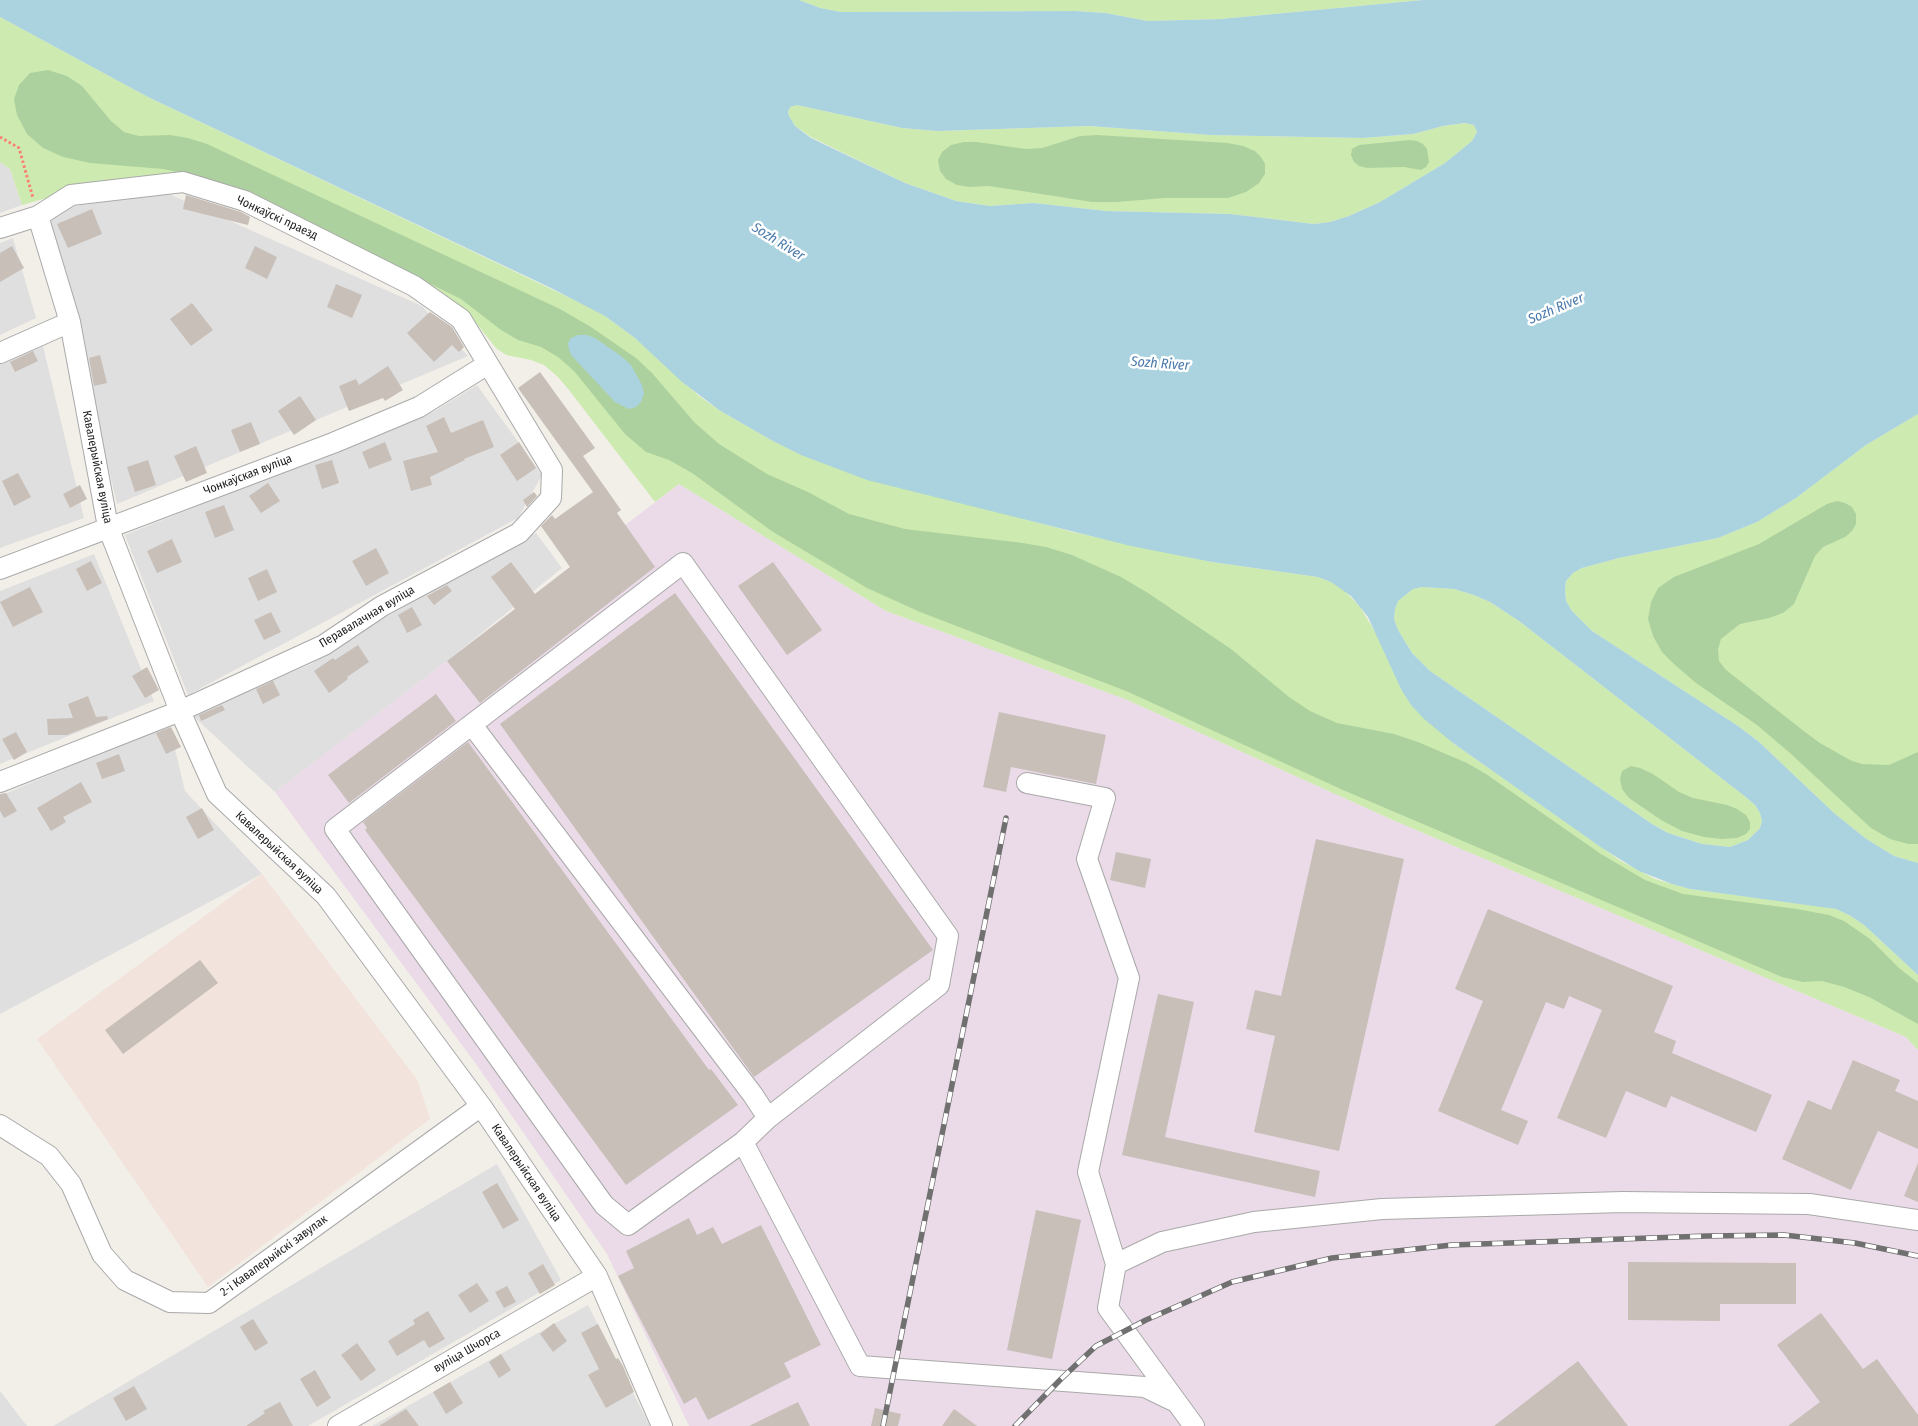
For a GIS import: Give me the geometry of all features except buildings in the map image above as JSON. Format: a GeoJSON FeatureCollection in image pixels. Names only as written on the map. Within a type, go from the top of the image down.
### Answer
{"type":"FeatureCollection","features":[{"type":"Feature","properties":{"kind":"street","name":"Чонкаўскі праезд"},"geometry":{"type":"LineString","coordinates":[[0,228],[38,216],[71,195],[183,182],[245,201],[414,286],[461,320],[488,364]]}},
{"type":"Feature","properties":{"kind":"street","name":"Кавалерыйская вуліца"},"geometry":{"type":"LineString","coordinates":[[38,216],[70,322],[108,527],[180,711],[217,794],[326,896],[481,1106],[597,1276],[662,1426]]}},
{"type":"Feature","properties":{"kind":"street"},"geometry":{"type":"LineString","coordinates":[[0,353],[70,322]]}},
{"type":"Feature","properties":{"kind":"street","name":"Чонкаўская вуліца"},"geometry":{"type":"LineString","coordinates":[[0,569],[333,443],[419,407],[488,364]]}},
{"type":"Feature","properties":{"kind":"street","name":"Перавалачная вуліца"},"geometry":{"type":"LineString","coordinates":[[0,782],[180,711],[324,645],[382,606],[519,534],[551,498],[552,470],[488,364]]}},
{"type":"Feature","properties":{"kind":"street"},"geometry":{"type":"LineString","coordinates":[[683,563],[948,936],[939,985],[768,1118],[743,1142],[628,1225],[604,1205],[335,829],[472,725],[683,563]]}},
{"type":"Feature","properties":{"kind":"street"},"geometry":{"type":"LineString","coordinates":[[472,725],[753,1095],[768,1118]]}},
{"type":"Feature","properties":{"kind":"street"},"geometry":{"type":"LineString","coordinates":[[1028,783],[1104,798],[1087,859],[1129,978],[1088,1172],[1116,1264],[1108,1308],[1194,1426]]}},
{"type":"Feature","properties":{"kind":"street","name":"2-і Кавалерыйскі завулак"},"geometry":{"type":"LineString","coordinates":[[0,1125],[50,1156],[71,1184],[102,1254],[125,1280],[170,1302],[210,1303],[481,1106]]}},
{"type":"Feature","properties":{"kind":"street"},"geometry":{"type":"LineString","coordinates":[[743,1142],[860,1366],[1145,1387],[1176,1402]]}},
{"type":"Feature","properties":{"kind":"street"},"geometry":{"type":"LineString","coordinates":[[1116,1264],[1162,1242],[1254,1222],[1382,1209],[1623,1202],[1809,1204],[1918,1220]]}},
{"type":"Feature","properties":{"kind":"street","name":"вуліца Шчорса"},"geometry":{"type":"LineString","coordinates":[[338,1426],[597,1276]]}},
{"type":"Feature","properties":{"kind":"path"},"geometry":{"type":"LineString","coordinates":[[0,137],[19,148],[38,216]]}},
{"type":"Feature","properties":{"kind":"shaded area"},"geometry":{"type":"Polygon","coordinates":[[[0,162],[10,169],[22,205],[0,213],[0,162]]]}},
{"type":"Feature","properties":{"kind":"shaded area"},"geometry":{"type":"Polygon","coordinates":[[[169,194],[422,306],[468,356],[117,504],[49,219],[74,206],[169,194]]]}},
{"type":"Feature","properties":{"kind":"shaded area"},"geometry":{"type":"Polygon","coordinates":[[[13,238],[36,318],[0,335],[0,243],[13,238]]]}},
{"type":"Feature","properties":{"kind":"shaded area"},"geometry":{"type":"Polygon","coordinates":[[[43,346],[84,518],[0,548],[0,364],[43,346]]]}},
{"type":"Feature","properties":{"kind":"shaded area"},"geometry":{"type":"Polygon","coordinates":[[[477,385],[542,475],[518,518],[188,695],[125,535],[435,411],[477,385]]]}},
{"type":"Feature","properties":{"kind":"shaded area"},"geometry":{"type":"Polygon","coordinates":[[[679,484],[886,611],[1125,699],[1395,821],[1906,1037],[1918,1050],[1918,1426],[689,1426],[607,1254],[476,1064],[275,792],[679,484]]]}},
{"type":"Feature","properties":{"kind":"shaded area"},"geometry":{"type":"Polygon","coordinates":[[[536,533],[562,568],[447,661],[275,792],[192,715],[311,664],[375,623],[536,533]]]}},
{"type":"Feature","properties":{"kind":"shaded area"},"geometry":{"type":"Polygon","coordinates":[[[94,554],[154,701],[0,764],[0,591],[94,554]]]}},
{"type":"Feature","properties":{"kind":"shaded area"},"geometry":{"type":"Polygon","coordinates":[[[169,724],[185,791],[262,874],[0,1014],[0,796],[169,724]]]}},
{"type":"Feature","properties":{"kind":"shaded area"},"geometry":{"type":"Polygon","coordinates":[[[262,874],[418,1081],[430,1119],[208,1287],[37,1039],[262,874]]]}},
{"type":"Feature","properties":{"kind":"shaded area"},"geometry":{"type":"Polygon","coordinates":[[[497,1164],[561,1280],[308,1426],[53,1426],[497,1164]]]}},
{"type":"Feature","properties":{"kind":"shaded area"},"geometry":{"type":"Polygon","coordinates":[[[588,1305],[650,1426],[372,1426],[588,1305]]]}},
{"type":"Feature","properties":{"kind":"shaded area"},"geometry":{"type":"Polygon","coordinates":[[[0,1391],[27,1426],[0,1426],[0,1391]]]}},
{"type":"Feature","properties":{"kind":"green space"},"geometry":{"type":"Polygon","coordinates":[[[799,0],[1423,0],[1221,19],[1148,21],[1105,13],[1076,11],[841,12],[820,8],[799,0]]]}},
{"type":"Feature","properties":{"kind":"green space"},"geometry":{"type":"Polygon","coordinates":[[[0,17],[148,97],[587,306],[605,316],[635,338],[699,396],[719,410],[771,440],[1028,520],[1073,532],[1212,562],[1318,577],[1331,582],[1342,588],[1360,607],[1453,743],[1621,861],[1655,879],[1690,889],[1836,909],[1864,925],[1918,975],[1918,1050],[1906,1037],[1395,821],[1125,699],[886,611],[679,484],[655,502],[569,390],[544,365],[531,360],[506,355],[496,348],[476,323],[458,308],[208,192],[82,188],[22,205],[10,169],[0,162],[0,17]]]}},
{"type":"Feature","properties":{"kind":"green space"},"geometry":{"type":"Polygon","coordinates":[[[48,70],[67,76],[82,86],[111,121],[124,132],[139,136],[170,135],[207,144],[560,309],[591,327],[636,358],[652,373],[695,423],[719,444],[767,474],[808,492],[849,514],[905,529],[1023,543],[1046,547],[1072,555],[1121,577],[1148,593],[1231,649],[1289,697],[1310,711],[1337,723],[1394,734],[1467,763],[1486,774],[1601,854],[1645,880],[1683,894],[1797,909],[1829,915],[1844,921],[1870,939],[1899,968],[1918,983],[1918,1024],[1869,997],[1844,987],[1822,981],[1803,982],[1782,977],[1343,790],[1126,691],[920,612],[867,588],[773,532],[692,473],[669,460],[646,452],[625,434],[574,371],[558,357],[541,347],[518,340],[501,330],[461,299],[259,200],[197,176],[163,169],[90,163],[63,157],[43,148],[27,134],[17,115],[14,99],[19,85],[30,73],[48,70]]]}},
{"type":"Feature","properties":{"kind":"green space"},"geometry":{"type":"Polygon","coordinates":[[[797,105],[902,128],[937,131],[1089,126],[1211,135],[1363,138],[1413,134],[1443,126],[1465,123],[1474,125],[1477,132],[1472,141],[1445,163],[1380,202],[1349,216],[1330,222],[1314,224],[1230,214],[1106,211],[1034,203],[990,206],[956,201],[905,183],[811,137],[795,126],[789,116],[790,107],[797,105]]]}},
{"type":"Feature","properties":{"kind":"green space"},"geometry":{"type":"Polygon","coordinates":[[[1097,135],[1228,143],[1243,146],[1255,151],[1261,157],[1265,164],[1265,174],[1259,183],[1246,192],[1228,198],[1165,198],[1092,202],[988,186],[969,187],[957,185],[946,179],[940,171],[938,160],[942,152],[951,145],[964,142],[1026,149],[1042,148],[1080,136],[1097,135]]]}},
{"type":"Feature","properties":{"kind":"green space"},"geometry":{"type":"Polygon","coordinates":[[[1410,140],[1423,144],[1427,149],[1429,162],[1421,170],[1404,167],[1367,168],[1359,166],[1354,162],[1351,155],[1352,149],[1359,145],[1410,140]]]}},
{"type":"Feature","properties":{"kind":"green space"},"geometry":{"type":"Polygon","coordinates":[[[1918,414],[1918,863],[1894,856],[1865,838],[1834,813],[1758,741],[1592,631],[1572,611],[1566,601],[1565,590],[1566,581],[1573,573],[1582,568],[1619,558],[1718,538],[1757,522],[1796,498],[1866,445],[1918,414]]]}},
{"type":"Feature","properties":{"kind":"green space"},"geometry":{"type":"Polygon","coordinates":[[[1837,501],[1852,507],[1856,514],[1856,524],[1852,531],[1845,537],[1823,547],[1815,556],[1794,604],[1783,613],[1740,624],[1721,639],[1718,649],[1719,661],[1726,670],[1805,732],[1850,760],[1862,764],[1889,765],[1918,752],[1918,844],[1908,844],[1890,839],[1871,828],[1757,725],[1696,683],[1662,652],[1653,636],[1648,619],[1651,602],[1658,588],[1674,577],[1759,544],[1827,504],[1837,501]]]}},
{"type":"Feature","properties":{"kind":"green space"},"geometry":{"type":"Polygon","coordinates":[[[1422,587],[1454,589],[1474,595],[1490,602],[1519,621],[1747,798],[1760,813],[1762,821],[1760,828],[1748,840],[1730,847],[1702,844],[1668,833],[1652,824],[1430,671],[1412,653],[1398,630],[1394,619],[1398,601],[1413,589],[1422,587]]]}},
{"type":"Feature","properties":{"kind":"green space"},"geometry":{"type":"Polygon","coordinates":[[[1631,766],[1653,774],[1679,792],[1693,798],[1737,809],[1746,815],[1750,822],[1750,829],[1746,834],[1737,838],[1722,839],[1704,837],[1682,831],[1661,820],[1629,798],[1622,789],[1620,779],[1622,771],[1631,766]]]}},
{"type":"Feature","properties":{"kind":"water","name":"Sozh River"},"geometry":{"type":"Polygon","coordinates":[[[0,0],[799,0],[820,8],[841,12],[1076,11],[1105,13],[1148,21],[1221,19],[1423,0],[1918,0],[1918,414],[1866,445],[1796,498],[1757,522],[1718,538],[1619,558],[1582,568],[1573,573],[1566,581],[1565,590],[1566,601],[1572,611],[1592,631],[1758,741],[1834,813],[1865,838],[1894,856],[1918,863],[1918,975],[1864,925],[1836,909],[1690,889],[1639,871],[1602,848],[1453,743],[1424,719],[1411,705],[1401,689],[1368,617],[1351,596],[1331,582],[1318,577],[1212,562],[1131,546],[867,480],[801,455],[719,410],[681,381],[635,338],[605,316],[551,288],[148,97],[0,17],[0,0]],[[797,105],[790,107],[789,116],[795,126],[811,138],[905,183],[956,201],[990,206],[1034,203],[1106,211],[1230,214],[1314,224],[1330,222],[1349,216],[1380,202],[1445,163],[1472,141],[1477,132],[1474,125],[1465,123],[1443,126],[1413,134],[1363,138],[1211,135],[1089,126],[937,131],[902,128],[797,105]],[[1422,587],[1413,589],[1398,601],[1394,619],[1398,630],[1412,653],[1430,671],[1652,824],[1668,833],[1702,844],[1730,847],[1748,840],[1760,828],[1762,821],[1760,813],[1747,798],[1519,621],[1490,602],[1474,595],[1454,589],[1422,587]]]}},
{"type":"Feature","properties":{"kind":"water"},"geometry":{"type":"Polygon","coordinates":[[[578,335],[587,335],[595,338],[631,365],[642,385],[644,394],[641,402],[636,407],[629,409],[615,402],[572,356],[568,343],[571,338],[578,335]]]}},
{"type":"Feature","properties":{"kind":"railway"},"geometry":{"type":"LineString","coordinates":[[883,1426],[1006,818]]}},
{"type":"Feature","properties":{"kind":"railway"},"geometry":{"type":"LineString","coordinates":[[1015,1426],[1096,1346],[1146,1320],[1232,1282],[1332,1258],[1452,1245],[1784,1235],[1855,1243],[1918,1256]]}}]}
